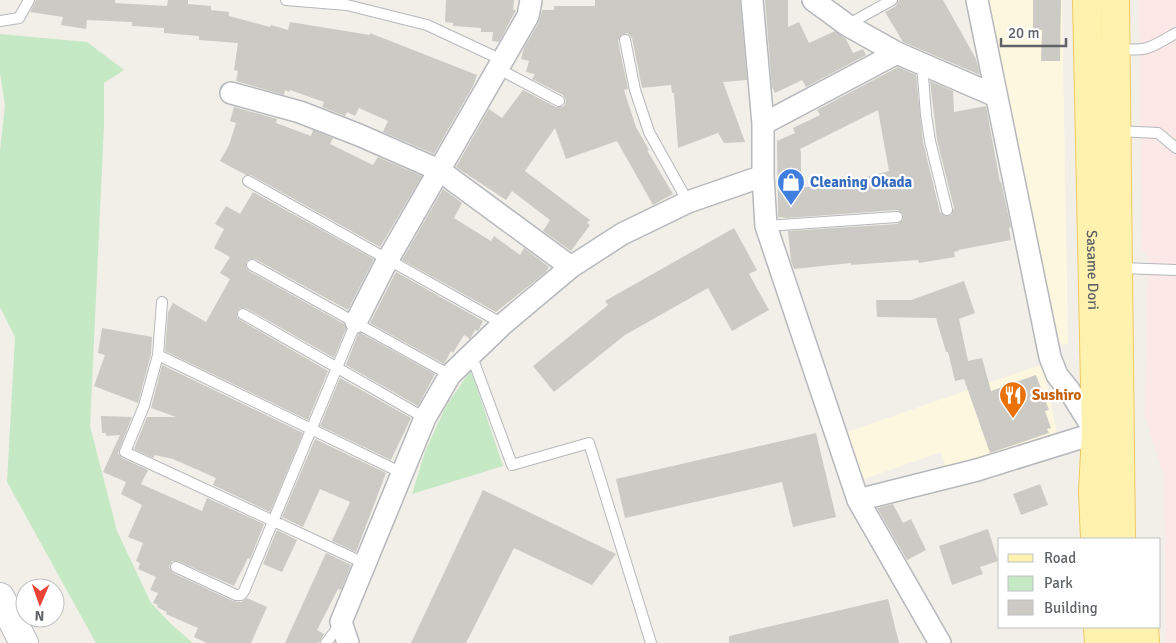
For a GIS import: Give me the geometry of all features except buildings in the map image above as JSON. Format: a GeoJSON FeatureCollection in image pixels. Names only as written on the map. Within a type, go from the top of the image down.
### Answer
{"type":"FeatureCollection","features":[{"type":"Feature","properties":{"kind":"main road","name":"Sasame Dori"},"geometry":{"type":"LineString","coordinates":[[1087,0],[1096,434],[1092,492],[1095,538]]}},
{"type":"Feature","properties":{"kind":"main road","name":"Sasame Dori"},"geometry":{"type":"LineString","coordinates":[[1115,0],[1121,538]]}},
{"type":"Feature","properties":{"kind":"main road"},"geometry":{"type":"LineString","coordinates":[[1120,408],[1138,538]]}},
{"type":"Feature","properties":{"kind":"main road"},"geometry":{"type":"LineString","coordinates":[[1088,538],[1092,492]]}},
{"type":"Feature","properties":{"kind":"main road"},"geometry":{"type":"LineString","coordinates":[[1081,643],[1082,628]]}},
{"type":"Feature","properties":{"kind":"main road"},"geometry":{"type":"LineString","coordinates":[[1098,628],[1099,643]]}},
{"type":"Feature","properties":{"kind":"main road"},"geometry":{"type":"LineString","coordinates":[[1121,628],[1121,643]]}},
{"type":"Feature","properties":{"kind":"main road"},"geometry":{"type":"LineString","coordinates":[[1144,628],[1145,643]]}},
{"type":"Feature","properties":{"kind":"street"},"geometry":{"type":"LineString","coordinates":[[356,322],[387,261],[528,16],[531,0]]}},
{"type":"Feature","properties":{"kind":"street"},"geometry":{"type":"LineString","coordinates":[[752,0],[763,124],[762,176],[766,226],[858,500],[940,643]]}},
{"type":"Feature","properties":{"kind":"street"},"geometry":{"type":"LineString","coordinates":[[813,0],[847,25],[897,53],[996,96]]}},
{"type":"Feature","properties":{"kind":"street"},"geometry":{"type":"LineString","coordinates":[[858,500],[977,470],[1096,434],[1070,390],[1057,375],[1050,358],[977,0]]}},
{"type":"Feature","properties":{"kind":"street"},"geometry":{"type":"LineString","coordinates":[[763,124],[897,53]]}},
{"type":"Feature","properties":{"kind":"street"},"geometry":{"type":"LineString","coordinates":[[231,93],[300,112],[439,170],[571,267]]}},
{"type":"Feature","properties":{"kind":"street"},"geometry":{"type":"LineString","coordinates":[[348,643],[341,622],[425,418],[450,375],[503,324],[571,267],[622,234],[688,202],[762,176]]}},
{"type":"Feature","properties":{"kind":"street"},"geometry":{"type":"LineString","coordinates":[[0,597],[24,643]]}},
{"type":"Feature","properties":{"kind":"lane"},"geometry":{"type":"LineString","coordinates":[[0,21],[19,18],[29,0]]}},
{"type":"Feature","properties":{"kind":"lane"},"geometry":{"type":"LineString","coordinates":[[286,0],[346,5],[427,25],[500,64],[558,101]]}},
{"type":"Feature","properties":{"kind":"lane"},"geometry":{"type":"LineString","coordinates":[[847,25],[892,0]]}},
{"type":"Feature","properties":{"kind":"lane"},"geometry":{"type":"LineString","coordinates":[[1116,49],[1140,51],[1150,49],[1176,33]]}},
{"type":"Feature","properties":{"kind":"lane"},"geometry":{"type":"LineString","coordinates":[[624,40],[635,90],[649,132],[688,202]]}},
{"type":"Feature","properties":{"kind":"lane"},"geometry":{"type":"LineString","coordinates":[[922,64],[930,142],[947,210]]}},
{"type":"Feature","properties":{"kind":"lane"},"geometry":{"type":"LineString","coordinates":[[1117,131],[1158,133],[1176,148]]}},
{"type":"Feature","properties":{"kind":"lane"},"geometry":{"type":"LineString","coordinates":[[248,181],[387,261],[503,324]]}},
{"type":"Feature","properties":{"kind":"lane"},"geometry":{"type":"LineString","coordinates":[[766,226],[897,217]]}},
{"type":"Feature","properties":{"kind":"lane"},"geometry":{"type":"LineString","coordinates":[[252,265],[450,375]]}},
{"type":"Feature","properties":{"kind":"lane"},"geometry":{"type":"LineString","coordinates":[[1119,268],[1176,270]]}},
{"type":"Feature","properties":{"kind":"lane"},"geometry":{"type":"LineString","coordinates":[[162,302],[158,355],[144,406],[125,452],[366,564]]}},
{"type":"Feature","properties":{"kind":"lane"},"geometry":{"type":"LineString","coordinates":[[243,314],[425,418]]}},
{"type":"Feature","properties":{"kind":"lane"},"geometry":{"type":"LineString","coordinates":[[176,567],[236,595],[241,595],[244,591],[356,322]]}},
{"type":"Feature","properties":{"kind":"lane"},"geometry":{"type":"LineString","coordinates":[[471,354],[512,465],[588,443],[650,643]]}},
{"type":"Feature","properties":{"kind":"lane"},"geometry":{"type":"LineString","coordinates":[[158,355],[402,473]]}},
{"type":"Feature","properties":{"kind":"lane"},"geometry":{"type":"LineString","coordinates":[[326,643],[341,622]]}},
{"type":"Feature","properties":{"kind":"shaded area"},"geometry":{"type":"Polygon","coordinates":[[[983,0],[1062,0],[1068,344],[1053,346],[983,0]]]}},
{"type":"Feature","properties":{"kind":"shaded area"},"geometry":{"type":"Polygon","coordinates":[[[1139,0],[1176,0],[1176,643],[1166,643],[1164,476],[1145,416],[1148,259],[1142,248],[1139,0]]]}},
{"type":"Feature","properties":{"kind":"shaded area"},"geometry":{"type":"Polygon","coordinates":[[[1043,364],[1058,439],[948,473],[941,452],[864,479],[847,432],[1043,364]]]}},
{"type":"Feature","properties":{"kind":"green space"},"geometry":{"type":"Polygon","coordinates":[[[0,34],[87,42],[124,70],[104,83],[104,125],[90,426],[117,531],[151,603],[193,643],[96,643],[65,587],[65,578],[60,578],[7,482],[15,337],[0,307],[0,151],[5,105],[0,73],[0,34]]]}},
{"type":"Feature","properties":{"kind":"green space"},"geometry":{"type":"Polygon","coordinates":[[[471,370],[503,466],[412,494],[425,452],[446,406],[471,370]]]}},
{"type":"Feature","properties":{"kind":"place","name":"Cleaning Okada"},"geometry":{"type":"Point","coordinates":[791,206]}},
{"type":"Feature","properties":{"kind":"place","name":"Sushiro"},"geometry":{"type":"Point","coordinates":[1013,419]}}]}
